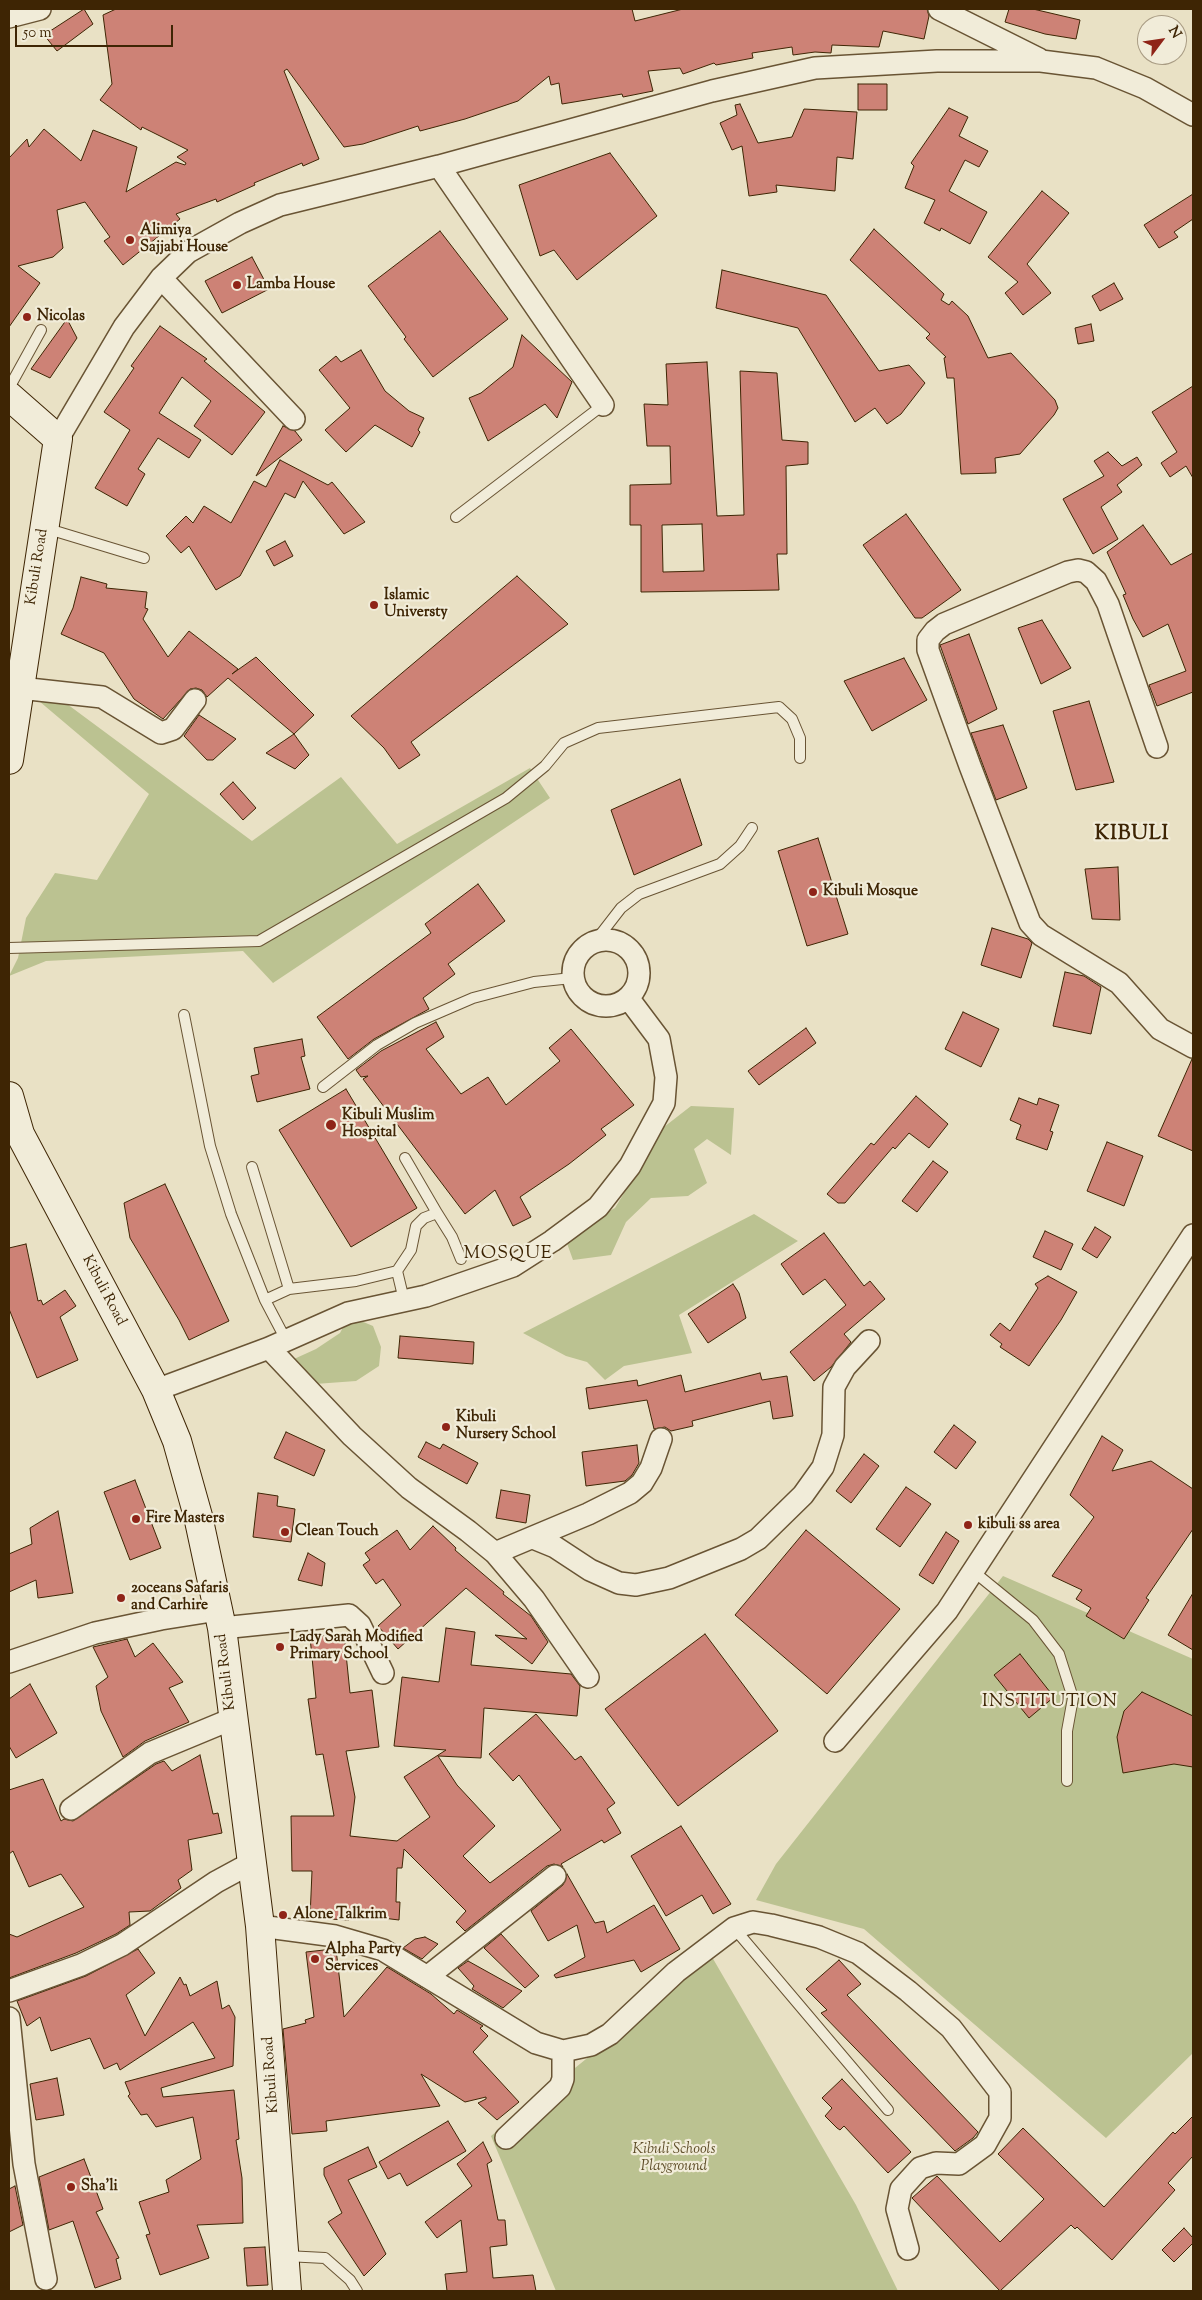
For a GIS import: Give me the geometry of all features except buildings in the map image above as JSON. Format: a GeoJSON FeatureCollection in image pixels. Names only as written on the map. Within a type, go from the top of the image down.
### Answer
{"type":"FeatureCollection","features":[{"type":"Feature","properties":{"kind":"street"},"geometry":{"type":"LineString","coordinates":[[9,17],[40,9]]}},
{"type":"Feature","properties":{"kind":"street"},"geometry":{"type":"LineString","coordinates":[[939,9],[1041,61]]}},
{"type":"Feature","properties":{"kind":"street"},"geometry":{"type":"LineString","coordinates":[[9,396],[58,439],[124,327],[161,278],[188,252],[240,223],[280,205],[438,166],[712,91],[815,68],[937,61],[1041,61],[1096,68],[1145,88],[1193,115]]}},
{"type":"Feature","properties":{"kind":"street"},"geometry":{"type":"LineString","coordinates":[[438,166],[603,405]]}},
{"type":"Feature","properties":{"kind":"street"},"geometry":{"type":"LineString","coordinates":[[161,278],[294,419]]}},
{"type":"Feature","properties":{"kind":"street","name":"Kibuli Road"},"geometry":{"type":"LineString","coordinates":[[9,751],[58,439]]}},
{"type":"Feature","properties":{"kind":"street"},"geometry":{"type":"LineString","coordinates":[[1157,747],[1108,604],[1096,581],[1086,572],[1078,570],[1068,572],[944,624],[935,630],[928,640],[928,650],[1030,923],[1041,935],[1119,983],[1160,1029],[1193,1047]]}},
{"type":"Feature","properties":{"kind":"street"},"geometry":{"type":"LineString","coordinates":[[20,688],[102,698],[161,733],[173,729],[195,700]]}},
{"type":"Feature","properties":{"kind":"street"},"geometry":{"type":"LineString","coordinates":[[597,939],[620,941],[637,957],[640,980],[629,999],[606,1008],[583,999],[572,978],[577,953],[597,939]]}},
{"type":"Feature","properties":{"kind":"street"},"geometry":{"type":"LineString","coordinates":[[156,1390],[277,1344],[348,1313],[426,1296],[513,1266],[552,1241],[598,1207],[630,1166],[664,1103],[666,1077],[659,1039],[629,999]]}},
{"type":"Feature","properties":{"kind":"street","name":"Kibuli Road"},"geometry":{"type":"LineString","coordinates":[[9,1096],[20,1134],[156,1390],[178,1441],[187,1473],[220,1619],[260,1926],[287,2291]]}},
{"type":"Feature","properties":{"kind":"street"},"geometry":{"type":"LineString","coordinates":[[834,1741],[947,1612],[1193,1234]]}},
{"type":"Feature","properties":{"kind":"street"},"geometry":{"type":"LineString","coordinates":[[533,1538],[555,1547],[597,1573],[619,1583],[636,1586],[669,1578],[742,1548],[758,1539],[803,1495],[823,1467],[833,1434],[834,1387],[845,1367],[869,1341]]}},
{"type":"Feature","properties":{"kind":"street"},"geometry":{"type":"LineString","coordinates":[[277,1344],[352,1436],[409,1488],[495,1553],[534,1599],[588,1677]]}},
{"type":"Feature","properties":{"kind":"street"},"geometry":{"type":"LineString","coordinates":[[495,1553],[533,1538],[630,1493],[642,1483],[650,1468],[660,1439]]}},
{"type":"Feature","properties":{"kind":"street"},"geometry":{"type":"LineString","coordinates":[[9,1662],[94,1633],[161,1619],[350,1616],[360,1625],[383,1673]]}},
{"type":"Feature","properties":{"kind":"street"},"geometry":{"type":"LineString","coordinates":[[71,1809],[150,1753],[232,1719]]}},
{"type":"Feature","properties":{"kind":"street"},"geometry":{"type":"LineString","coordinates":[[9,1991],[81,1965],[122,1945],[216,1882],[251,1863]]}},
{"type":"Feature","properties":{"kind":"street"},"geometry":{"type":"LineString","coordinates":[[427,1976],[555,1876]]}},
{"type":"Feature","properties":{"kind":"street"},"geometry":{"type":"LineString","coordinates":[[260,1926],[356,1941],[383,1950],[536,2043],[563,2051],[591,2045],[610,2034],[676,1972],[734,1928],[753,1922],[771,1925],[819,1937],[858,1953],[908,1991],[951,2028],[1000,2092],[1000,2118],[984,2145],[960,2164],[936,2163],[920,2168],[901,2189],[897,2209],[908,2249]]}},
{"type":"Feature","properties":{"kind":"street"},"geometry":{"type":"LineString","coordinates":[[9,2018],[14,2112],[46,2279]]}},
{"type":"Feature","properties":{"kind":"street"},"geometry":{"type":"LineString","coordinates":[[506,2138],[560,2087],[563,2079],[563,2051]]}},
{"type":"Feature","properties":{"kind":"lane"},"geometry":{"type":"LineString","coordinates":[[9,388],[41,330]]}},
{"type":"Feature","properties":{"kind":"lane"},"geometry":{"type":"LineString","coordinates":[[456,517],[603,405]]}},
{"type":"Feature","properties":{"kind":"lane"},"geometry":{"type":"LineString","coordinates":[[44,527],[144,558]]}},
{"type":"Feature","properties":{"kind":"lane"},"geometry":{"type":"LineString","coordinates":[[9,948],[259,941],[506,798],[545,766],[564,743],[598,728],[779,707],[792,719],[800,738],[800,758]]}},
{"type":"Feature","properties":{"kind":"lane"},"geometry":{"type":"LineString","coordinates":[[597,939],[621,908],[639,894],[720,864],[740,846],[752,828]]}},
{"type":"Feature","properties":{"kind":"lane"},"geometry":{"type":"LineString","coordinates":[[323,1087],[377,1045],[415,1023],[473,998],[534,982],[572,978]]}},
{"type":"Feature","properties":{"kind":"lane"},"geometry":{"type":"LineString","coordinates":[[184,1015],[210,1146],[231,1214],[265,1300],[277,1344]]}},
{"type":"Feature","properties":{"kind":"lane"},"geometry":{"type":"LineString","coordinates":[[405,1158],[452,1237],[461,1259]]}},
{"type":"Feature","properties":{"kind":"lane"},"geometry":{"type":"LineString","coordinates":[[252,1167],[289,1289]]}},
{"type":"Feature","properties":{"kind":"lane"},"geometry":{"type":"LineString","coordinates":[[265,1300],[289,1289],[356,1281],[397,1271],[411,1250],[416,1226],[424,1218],[437,1213]]}},
{"type":"Feature","properties":{"kind":"lane"},"geometry":{"type":"LineString","coordinates":[[397,1271],[404,1300]]}},
{"type":"Feature","properties":{"kind":"lane"},"geometry":{"type":"LineString","coordinates":[[973,1571],[1033,1620],[1059,1654],[1073,1698],[1068,1732],[1067,1781]]}},
{"type":"Feature","properties":{"kind":"lane"},"geometry":{"type":"LineString","coordinates":[[734,1928],[888,2110]]}},
{"type":"Feature","properties":{"kind":"lane"},"geometry":{"type":"LineString","coordinates":[[285,2256],[325,2258],[350,2280],[357,2291]]}},
{"type":"Feature","properties":{"kind":"green space"},"geometry":{"type":"Polygon","coordinates":[[[40,684],[252,841],[341,777],[397,844],[530,768],[550,798],[273,983],[243,951],[46,961],[9,976],[18,958],[26,918],[55,873],[97,880],[149,794],[39,701],[40,684]]]}},
{"type":"Feature","properties":{"kind":"green space"},"geometry":{"type":"Polygon","coordinates":[[[691,1106],[734,1108],[731,1155],[707,1139],[694,1149],[707,1183],[688,1196],[651,1198],[626,1222],[611,1255],[573,1260],[564,1235],[615,1208],[664,1127],[691,1106]]]}},
{"type":"Feature","properties":{"kind":"green space"},"geometry":{"type":"Polygon","coordinates":[[[754,1214],[798,1241],[679,1315],[692,1353],[624,1366],[605,1380],[587,1362],[566,1356],[523,1333],[754,1214]]]}},
{"type":"Feature","properties":{"kind":"green space"},"geometry":{"type":"Polygon","coordinates":[[[349,1316],[373,1326],[381,1347],[379,1366],[356,1381],[315,1384],[294,1359],[316,1349],[340,1333],[349,1316]]]}},
{"type":"Feature","properties":{"kind":"green space"},"geometry":{"type":"Polygon","coordinates":[[[1003,1576],[1193,1659],[1193,2053],[1106,2138],[864,1929],[756,1900],[776,1864],[1003,1576]]]}},
{"type":"Feature","properties":{"kind":"green space","name":"Kibuli Schools Playground"},"geometry":{"type":"Polygon","coordinates":[[[712,1957],[856,2205],[898,2291],[556,2291],[491,2136],[712,1957]]]}},
{"type":"Feature","properties":{"kind":"place","name":"Alimiya Sajjabi House"},"geometry":{"type":"Point","coordinates":[130,240]}},
{"type":"Feature","properties":{"kind":"place","name":"Lamba House"},"geometry":{"type":"Point","coordinates":[237,285]}},
{"type":"Feature","properties":{"kind":"place","name":"Nicolas"},"geometry":{"type":"Point","coordinates":[27,317]}},
{"type":"Feature","properties":{"kind":"place","name":"Islamic Universty"},"geometry":{"type":"Point","coordinates":[374,605]}},
{"type":"Feature","properties":{"kind":"place","name":"Kibuli Mosque"},"geometry":{"type":"Point","coordinates":[813,892]}},
{"type":"Feature","properties":{"kind":"place","name":"Kibuli Muslim Hospital"},"geometry":{"type":"Point","coordinates":[331,1125]}},
{"type":"Feature","properties":{"kind":"place","name":"Kibuli Nursery School"},"geometry":{"type":"Point","coordinates":[446,1427]}},
{"type":"Feature","properties":{"kind":"place","name":"Fire Masters"},"geometry":{"type":"Point","coordinates":[136,1519]}},
{"type":"Feature","properties":{"kind":"place","name":"kibuli ss area"},"geometry":{"type":"Point","coordinates":[968,1525]}},
{"type":"Feature","properties":{"kind":"place","name":"Clean Touch"},"geometry":{"type":"Point","coordinates":[285,1532]}},
{"type":"Feature","properties":{"kind":"place","name":"2oceans Safaris and Carhire"},"geometry":{"type":"Point","coordinates":[121,1598]}},
{"type":"Feature","properties":{"kind":"place","name":"Lady Sarah Modified Primary School"},"geometry":{"type":"Point","coordinates":[280,1647]}},
{"type":"Feature","properties":{"kind":"place","name":"Alone Talkrim"},"geometry":{"type":"Point","coordinates":[283,1915]}},
{"type":"Feature","properties":{"kind":"place","name":"Alpha Party Services"},"geometry":{"type":"Point","coordinates":[315,1959]}},
{"type":"Feature","properties":{"kind":"place","name":"Sha'li"},"geometry":{"type":"Point","coordinates":[71,2187]}},
{"type":"Feature","properties":{"kind":"district","name":"KIBULI"},"geometry":{"type":"Point","coordinates":[1132,836]}},
{"type":"Feature","properties":{"kind":"district","name":"MOSQUE"},"geometry":{"type":"Point","coordinates":[508,1255]}},
{"type":"Feature","properties":{"kind":"district","name":"INSTITUTION"},"geometry":{"type":"Point","coordinates":[1050,1703]}}]}
